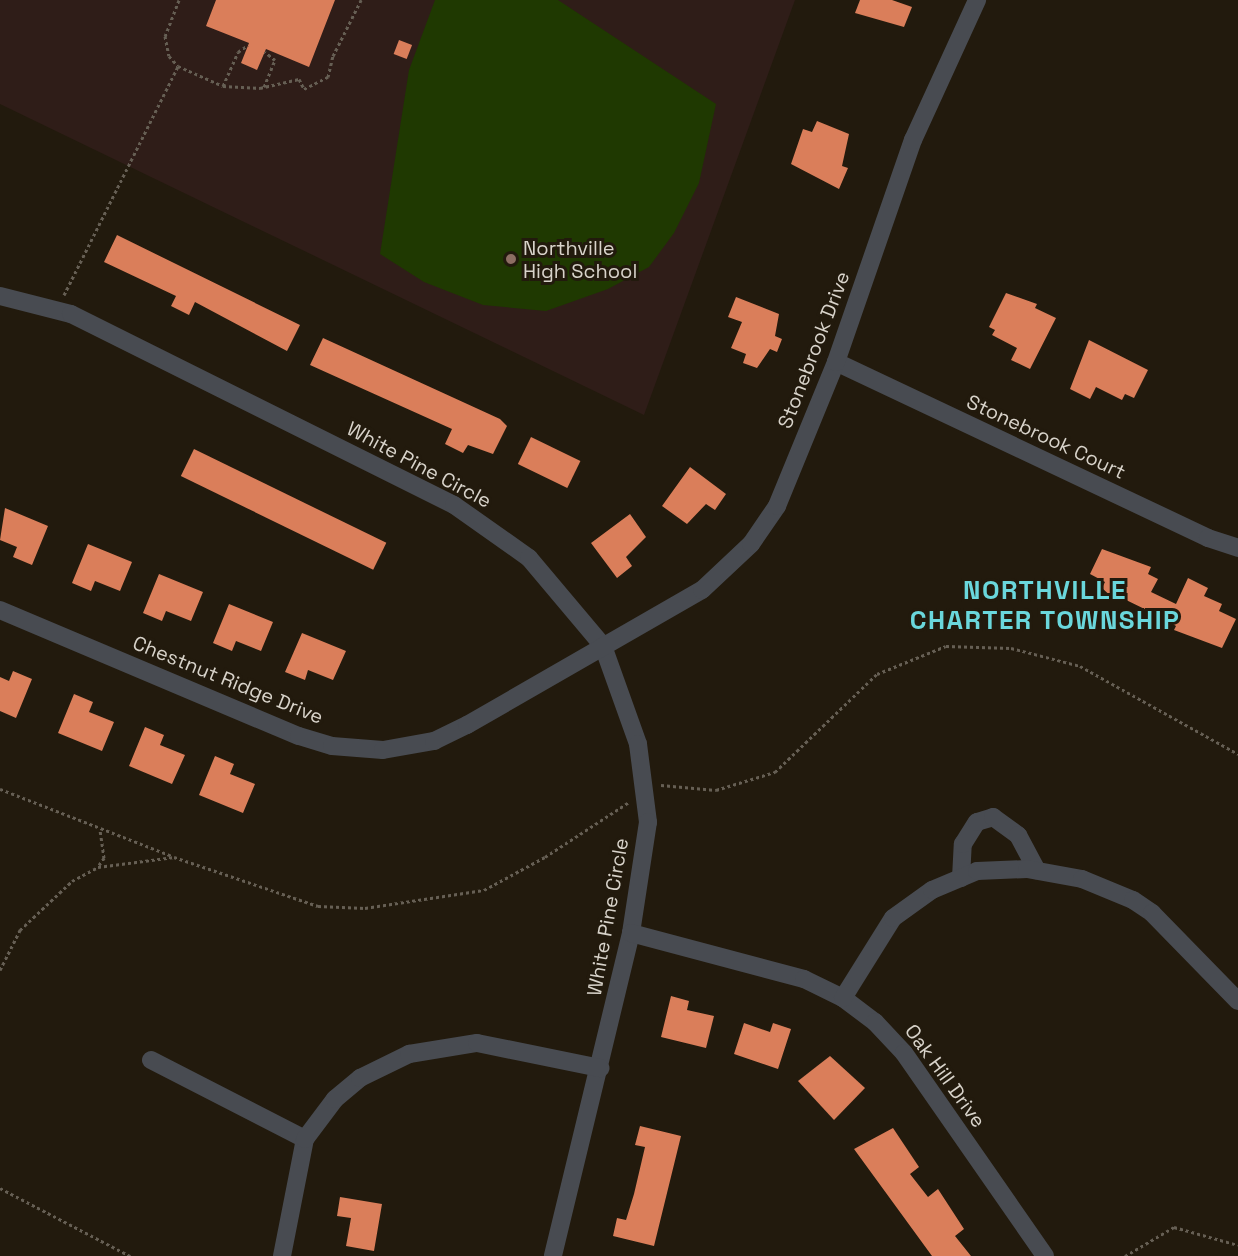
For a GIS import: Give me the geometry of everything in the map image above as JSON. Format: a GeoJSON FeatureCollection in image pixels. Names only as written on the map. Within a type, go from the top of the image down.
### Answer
{"type":"FeatureCollection","features":[{"type":"Feature","properties":{"kind":"street","name":"Stonebrook Drive"},"geometry":{"type":"LineString","coordinates":[[603,646],[702,590],[751,544],[777,506],[836,363],[914,140],[977,0]]}},
{"type":"Feature","properties":{"kind":"street","name":"White Pine Circle"},"geometry":{"type":"LineString","coordinates":[[0,296],[58,309],[454,505],[529,558],[603,646],[629,707],[647,790],[648,822],[631,933],[553,1256]]}},
{"type":"Feature","properties":{"kind":"street","name":"Stonebrook Court"},"geometry":{"type":"LineString","coordinates":[[836,363],[1208,538],[1238,548]]}},
{"type":"Feature","properties":{"kind":"street","name":"Chestnut Ridge Drive"},"geometry":{"type":"LineString","coordinates":[[0,610],[299,736],[358,750],[407,748],[434,741],[603,646]]}},
{"type":"Feature","properties":{"kind":"street"},"geometry":{"type":"LineString","coordinates":[[961,878],[963,844],[976,822],[993,817],[1018,835],[1037,870]]}},
{"type":"Feature","properties":{"kind":"street"},"geometry":{"type":"LineString","coordinates":[[843,998],[893,918],[932,890],[977,871],[1037,870],[1082,879],[1133,900],[1152,913],[1238,1001]]}},
{"type":"Feature","properties":{"kind":"street","name":"Oak Hill Drive"},"geometry":{"type":"LineString","coordinates":[[631,933],[772,968],[843,998],[904,1053],[1045,1256]]}},
{"type":"Feature","properties":{"kind":"street"},"geometry":{"type":"LineString","coordinates":[[282,1256],[305,1139],[335,1099],[360,1078],[409,1054],[443,1045],[503,1047],[600,1068]]}},
{"type":"Feature","properties":{"kind":"street"},"geometry":{"type":"LineString","coordinates":[[151,1060],[305,1139]]}},
{"type":"Feature","properties":{"kind":"path"},"geometry":{"type":"LineString","coordinates":[[178,0],[165,36],[169,56],[178,66],[223,86],[264,87],[299,79],[304,89],[328,77],[333,56],[361,0]]}},
{"type":"Feature","properties":{"kind":"path"},"geometry":{"type":"LineString","coordinates":[[223,86],[238,52],[248,45]]}},
{"type":"Feature","properties":{"kind":"path"},"geometry":{"type":"LineString","coordinates":[[264,52],[275,60],[264,87]]}},
{"type":"Feature","properties":{"kind":"path"},"geometry":{"type":"LineString","coordinates":[[58,309],[178,66]]}},
{"type":"Feature","properties":{"kind":"path"},"geometry":{"type":"LineString","coordinates":[[0,789],[100,830],[318,906],[365,908],[484,890],[545,857],[647,790],[660,785],[716,790],[775,772],[877,674],[946,646],[1011,648],[1080,666],[1238,754]]}},
{"type":"Feature","properties":{"kind":"path"},"geometry":{"type":"LineString","coordinates":[[98,867],[104,858],[100,830]]}},
{"type":"Feature","properties":{"kind":"path"},"geometry":{"type":"LineString","coordinates":[[0,970],[20,930],[72,881],[98,867],[174,856]]}},
{"type":"Feature","properties":{"kind":"path"},"geometry":{"type":"LineString","coordinates":[[0,1188],[130,1256]]}},
{"type":"Feature","properties":{"kind":"path"},"geometry":{"type":"LineString","coordinates":[[1125,1256],[1174,1227],[1238,1245]]}},
{"type":"Feature","properties":{"kind":"shaded area","name":"Northville High School"},"geometry":{"type":"Polygon","coordinates":[[[0,0],[795,0],[644,415],[0,104],[0,0]]]}},
{"type":"Feature","properties":{"kind":"green space"},"geometry":{"type":"Polygon","coordinates":[[[435,0],[558,0],[716,104],[699,183],[674,233],[649,267],[608,289],[546,311],[483,305],[424,282],[380,254],[409,70],[435,0]]]}},
{"type":"Feature","properties":{"kind":"building"},"geometry":{"type":"Polygon","coordinates":[[[216,0],[335,0],[309,67],[266,49],[257,70],[241,63],[249,43],[206,26],[216,0]]]}},
{"type":"Feature","properties":{"kind":"building"},"geometry":{"type":"Polygon","coordinates":[[[860,0],[892,0],[912,7],[904,27],[855,13],[860,0]]]}},
{"type":"Feature","properties":{"kind":"building"},"geometry":{"type":"Polygon","coordinates":[[[399,40],[412,45],[407,59],[394,54],[399,40]]]}},
{"type":"Feature","properties":{"kind":"building"},"geometry":{"type":"Polygon","coordinates":[[[817,121],[849,134],[842,166],[848,168],[839,189],[791,164],[803,129],[812,132],[817,121]]]}},
{"type":"Feature","properties":{"kind":"building"},"geometry":{"type":"Polygon","coordinates":[[[117,235],[300,325],[287,351],[195,302],[189,315],[171,306],[176,296],[104,262],[117,235]]]}},
{"type":"Feature","properties":{"kind":"building"},"geometry":{"type":"Polygon","coordinates":[[[1006,293],[1037,304],[1035,308],[1056,318],[1030,369],[1011,360],[1017,348],[992,335],[995,330],[989,327],[1006,293]]]}},
{"type":"Feature","properties":{"kind":"building"},"geometry":{"type":"Polygon","coordinates":[[[736,297],[779,314],[775,336],[782,339],[777,352],[770,349],[757,368],[743,363],[746,354],[731,348],[742,322],[728,317],[736,297]]]}},
{"type":"Feature","properties":{"kind":"building"},"geometry":{"type":"Polygon","coordinates":[[[323,338],[500,419],[507,426],[493,454],[468,445],[463,453],[445,444],[452,429],[310,365],[323,338]]]}},
{"type":"Feature","properties":{"kind":"building"},"geometry":{"type":"Polygon","coordinates":[[[1089,340],[1148,370],[1134,398],[1125,394],[1122,400],[1096,387],[1090,399],[1070,389],[1089,340]]]}},
{"type":"Feature","properties":{"kind":"building"},"geometry":{"type":"Polygon","coordinates":[[[531,437],[580,461],[567,488],[518,464],[531,437]]]}},
{"type":"Feature","properties":{"kind":"building"},"geometry":{"type":"Polygon","coordinates":[[[194,449],[386,543],[373,570],[181,476],[194,449]]]}},
{"type":"Feature","properties":{"kind":"building"},"geometry":{"type":"Polygon","coordinates":[[[690,467],[726,494],[715,510],[706,504],[687,524],[662,506],[690,467]]]}},
{"type":"Feature","properties":{"kind":"building"},"geometry":{"type":"Polygon","coordinates":[[[5,508],[48,526],[32,565],[13,557],[17,547],[0,540],[5,508]]]}},
{"type":"Feature","properties":{"kind":"building"},"geometry":{"type":"Polygon","coordinates":[[[630,514],[646,537],[626,557],[632,566],[617,578],[591,543],[630,514]]]}},
{"type":"Feature","properties":{"kind":"building"},"geometry":{"type":"Polygon","coordinates":[[[88,544],[132,562],[120,591],[95,581],[91,591],[72,583],[88,544]]]}},
{"type":"Feature","properties":{"kind":"building"},"geometry":{"type":"Polygon","coordinates":[[[1102,549],[1151,567],[1148,574],[1158,579],[1151,592],[1176,604],[1188,578],[1208,588],[1204,596],[1222,604],[1219,611],[1236,619],[1222,648],[1174,630],[1176,626],[1163,618],[1122,598],[1115,600],[1102,588],[1105,582],[1090,574],[1102,549]]]}},
{"type":"Feature","properties":{"kind":"building"},"geometry":{"type":"Polygon","coordinates":[[[159,574],[203,592],[191,621],[166,611],[162,621],[143,613],[159,574]]]}},
{"type":"Feature","properties":{"kind":"building"},"geometry":{"type":"Polygon","coordinates":[[[229,604],[273,622],[261,651],[236,641],[232,651],[213,643],[229,604]]]}},
{"type":"Feature","properties":{"kind":"building"},"geometry":{"type":"Polygon","coordinates":[[[302,633],[346,651],[333,680],[308,670],[305,680],[285,672],[302,633]]]}},
{"type":"Feature","properties":{"kind":"building"},"geometry":{"type":"Polygon","coordinates":[[[13,671],[32,679],[16,718],[0,711],[0,677],[9,681],[13,671]]]}},
{"type":"Feature","properties":{"kind":"building"},"geometry":{"type":"Polygon","coordinates":[[[74,694],[93,702],[89,712],[114,722],[102,751],[58,733],[74,694]]]}},
{"type":"Feature","properties":{"kind":"building"},"geometry":{"type":"Polygon","coordinates":[[[145,727],[164,735],[160,745],[185,755],[172,784],[129,766],[145,727]]]}},
{"type":"Feature","properties":{"kind":"building"},"geometry":{"type":"Polygon","coordinates":[[[215,756],[234,764],[230,774],[255,784],[243,813],[199,795],[215,756]]]}},
{"type":"Feature","properties":{"kind":"building"},"geometry":{"type":"Polygon","coordinates":[[[671,996],[689,1001],[687,1010],[714,1016],[706,1048],[661,1037],[671,996]]]}},
{"type":"Feature","properties":{"kind":"building"},"geometry":{"type":"Polygon","coordinates":[[[744,1023],[770,1032],[773,1023],[791,1029],[778,1069],[734,1054],[744,1023]]]}},
{"type":"Feature","properties":{"kind":"building"},"geometry":{"type":"Polygon","coordinates":[[[830,1056],[865,1088],[834,1120],[798,1081],[830,1056]]]}},
{"type":"Feature","properties":{"kind":"building"},"geometry":{"type":"Polygon","coordinates":[[[640,1126],[681,1136],[654,1246],[613,1236],[617,1218],[626,1220],[634,1194],[645,1147],[635,1145],[640,1126]]]}},
{"type":"Feature","properties":{"kind":"building"},"geometry":{"type":"Polygon","coordinates":[[[893,1128],[919,1167],[910,1174],[928,1197],[938,1189],[964,1229],[955,1236],[971,1256],[932,1256],[854,1149],[893,1128]]]}},
{"type":"Feature","properties":{"kind":"building"},"geometry":{"type":"Polygon","coordinates":[[[340,1197],[382,1204],[374,1251],[346,1246],[351,1218],[337,1216],[340,1197]]]}},
{"type":"Feature","properties":{"kind":"place","name":"Northville High School"},"geometry":{"type":"Point","coordinates":[511,259]}},
{"type":"Feature","properties":{"kind":"district","name":"NORTHVILLE CHARTER TOWNSHIP"},"geometry":{"type":"Point","coordinates":[1045,606]}}]}
